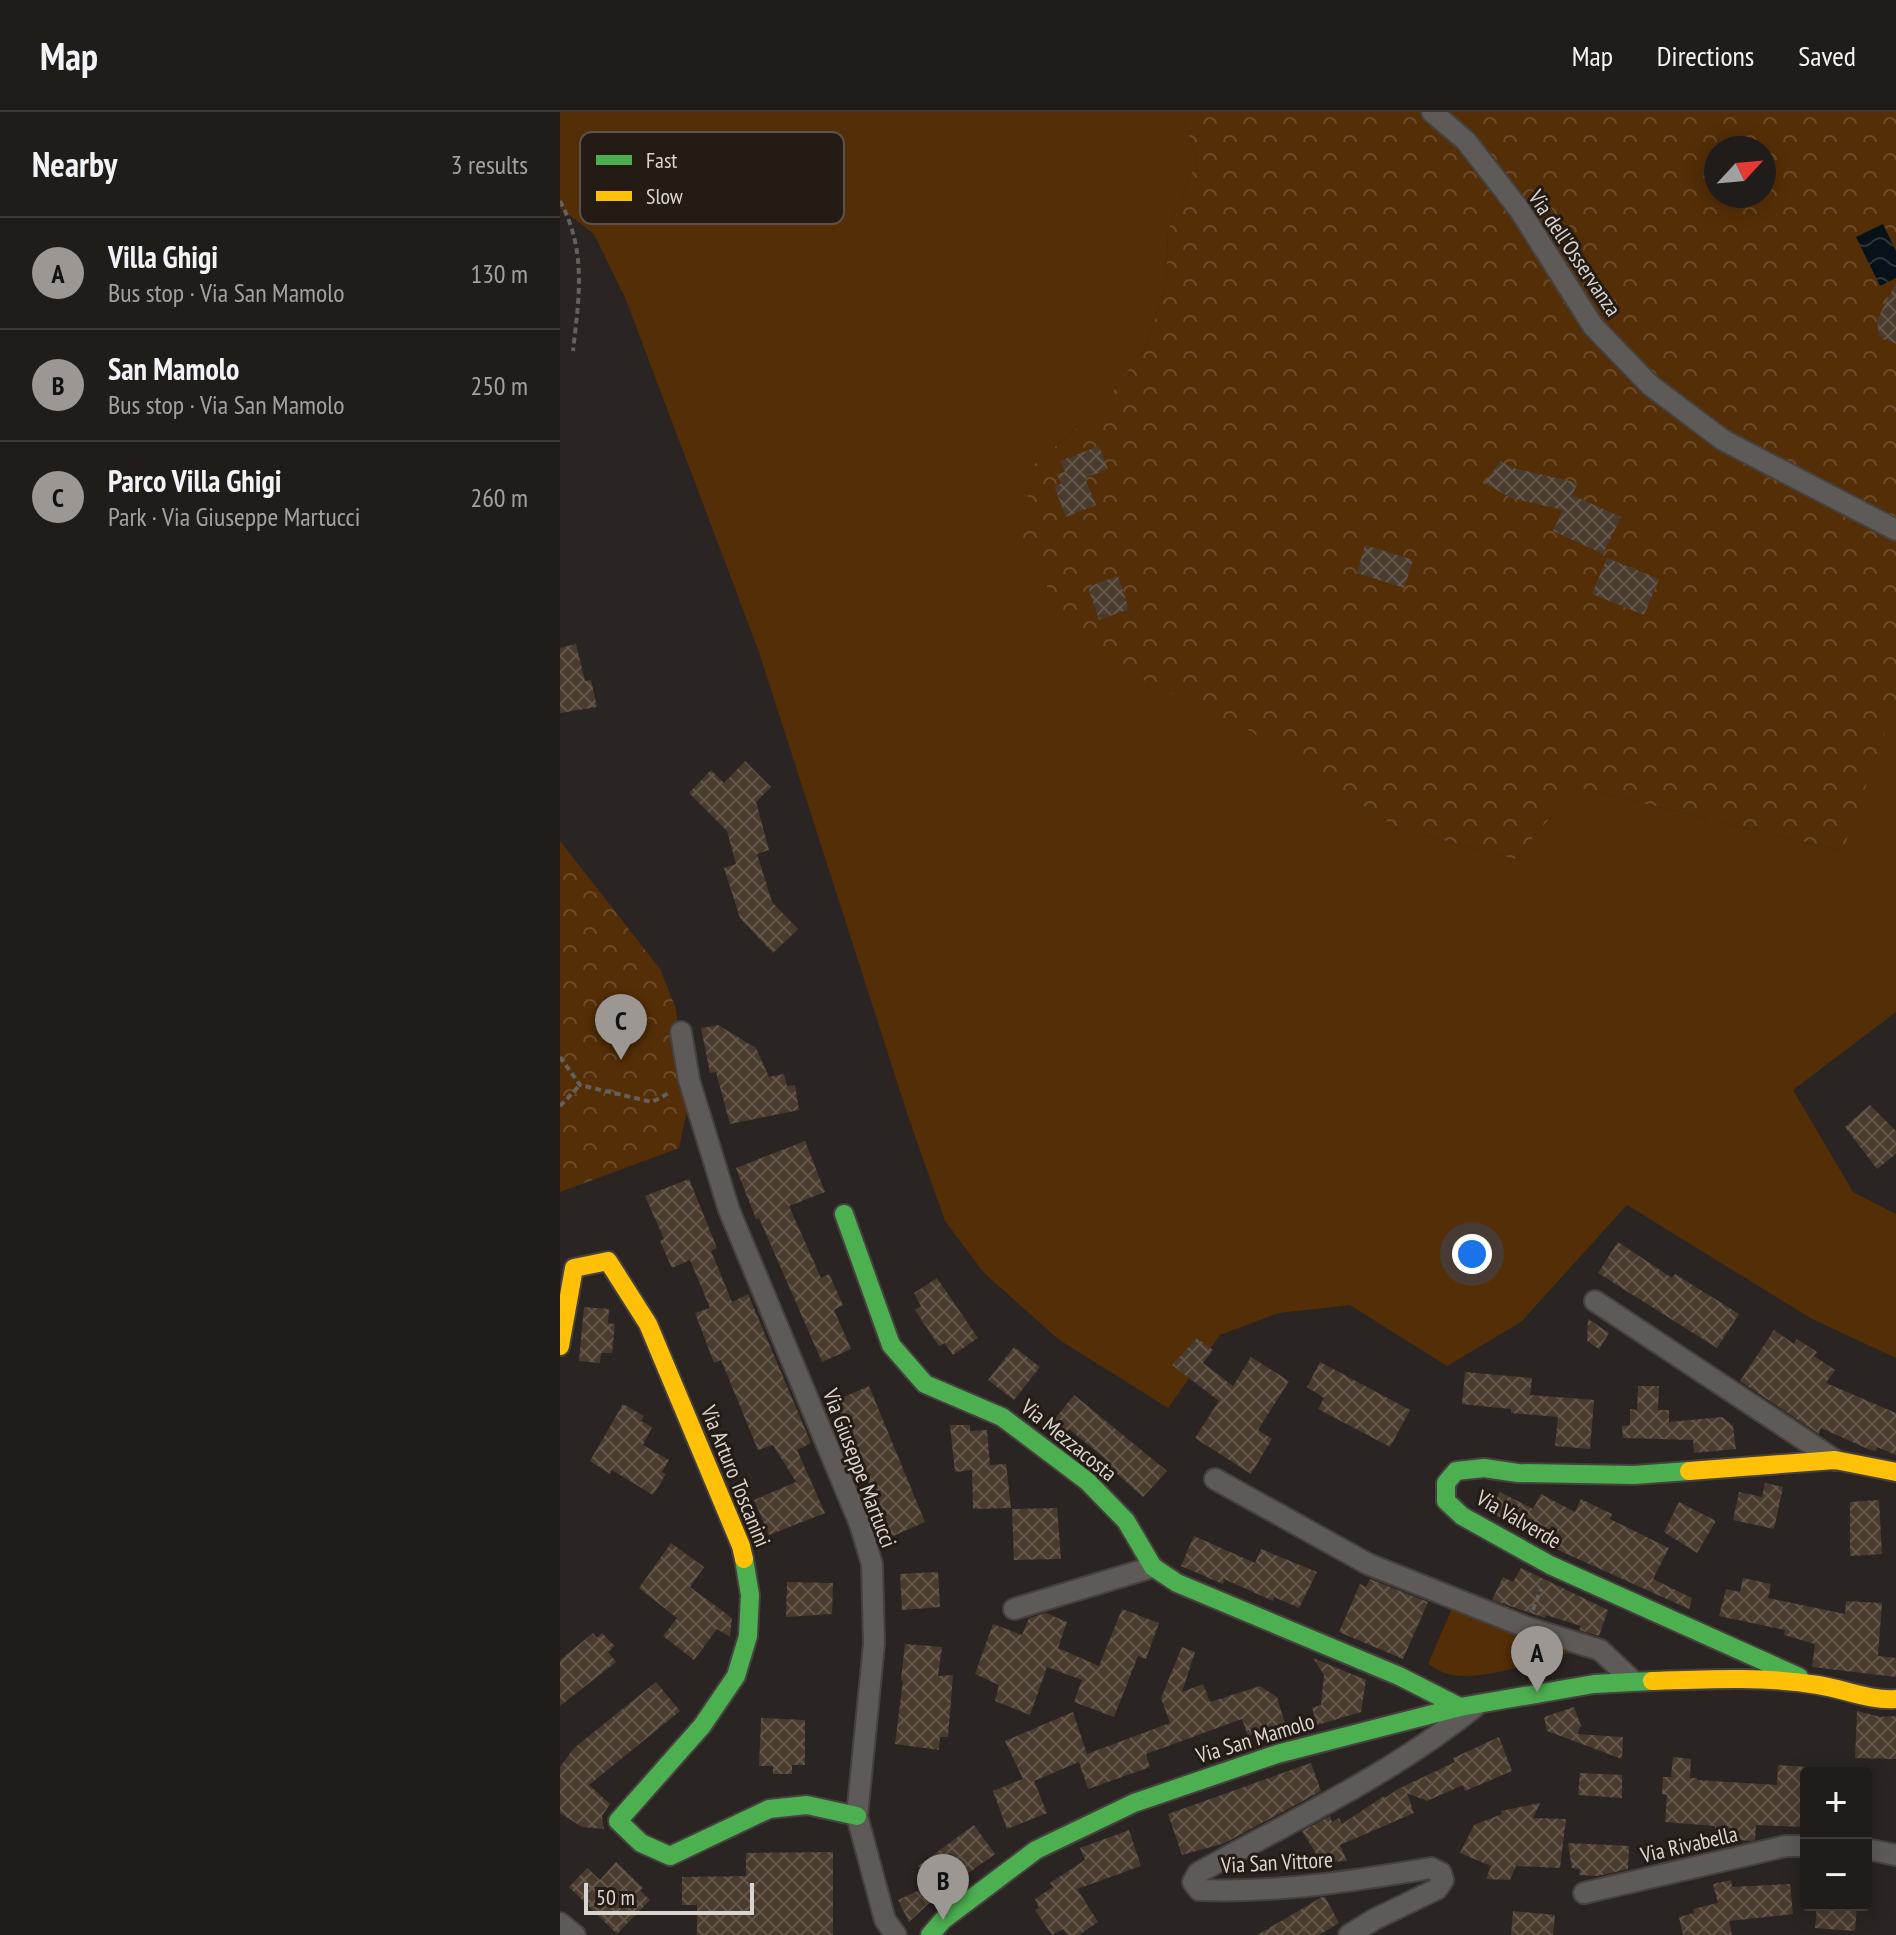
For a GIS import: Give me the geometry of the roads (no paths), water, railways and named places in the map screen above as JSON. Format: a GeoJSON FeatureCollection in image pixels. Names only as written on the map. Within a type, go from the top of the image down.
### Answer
{"type":"FeatureCollection","features":[{"type":"Feature","properties":{"kind":"street","name":"Via dell'Osservanza"},"geometry":{"type":"LineString","coordinates":[[1432,112],[1466,141],[1519,209],[1593,326],[1650,385],[1723,440],[1896,530]]}},
{"type":"Feature","properties":{"kind":"street","name":"Via Giuseppe Martucci"},"geometry":{"type":"LineString","coordinates":[[681,1032],[689,1080],[729,1210],[860,1524],[872,1564],[874,1644],[857,1816],[885,1920],[896,1935]]}},
{"type":"Feature","properties":{"kind":"street","name":"Via Mezzacosta"},"geometry":{"type":"LineString","coordinates":[[844,1214],[891,1345],[925,1384],[1002,1417],[1087,1481],[1126,1521],[1153,1567],[1177,1583],[1470,1705]]}},
{"type":"Feature","properties":{"kind":"street","name":"Via Arturo Toscanini"},"geometry":{"type":"LineString","coordinates":[[560,1346],[574,1268],[608,1261],[648,1324],[741,1546],[748,1575],[748,1636],[736,1676],[702,1726],[618,1821],[628,1835],[645,1848],[670,1856],[769,1809],[807,1805],[857,1816]]}},
{"type":"Feature","properties":{"kind":"street","name":"Via Valverde"},"geometry":{"type":"LineString","coordinates":[[1595,1301],[1835,1460]]}},
{"type":"Feature","properties":{"kind":"street","name":"Via Valverde"},"geometry":{"type":"LineString","coordinates":[[1817,1685],[1550,1565],[1462,1516],[1446,1501],[1446,1483],[1456,1471],[1484,1468],[1518,1473],[1634,1475],[1835,1460],[1896,1472]]}},
{"type":"Feature","properties":{"kind":"street"},"geometry":{"type":"LineString","coordinates":[[1215,1479],[1368,1564],[1526,1627],[1600,1650],[1632,1680]]}},
{"type":"Feature","properties":{"kind":"street"},"geometry":{"type":"LineString","coordinates":[[1014,1609],[1153,1567]]}},
{"type":"Feature","properties":{"kind":"street","name":"Via San Mamolo"},"geometry":{"type":"LineString","coordinates":[[930,1935],[943,1920],[1036,1850],[1134,1803],[1277,1754],[1470,1705],[1632,1680],[1730,1678],[1817,1685],[1884,1700],[1896,1699]]}},
{"type":"Feature","properties":{"kind":"street","name":"Via San Vittore"},"geometry":{"type":"LineString","coordinates":[[1349,1935],[1437,1889],[1443,1880],[1441,1873],[1431,1868],[1335,1884],[1240,1891],[1199,1890],[1193,1882],[1198,1873],[1437,1738],[1470,1705]]}},
{"type":"Feature","properties":{"kind":"street","name":"Via Rivabella"},"geometry":{"type":"LineString","coordinates":[[1584,1893],[1786,1846],[1800,1846]]}},
{"type":"Feature","properties":{"kind":"street"},"geometry":{"type":"LineString","coordinates":[[1872,1850],[1896,1855]]}},
{"type":"Feature","properties":{"kind":"street"},"geometry":{"type":"LineString","coordinates":[[560,1923],[575,1935]]}},
{"type":"Feature","properties":{"kind":"water"},"geometry":{"type":"Polygon","coordinates":[[[1883,224],[1896,251],[1896,278],[1880,286],[1856,237],[1883,224]]]}},
{"type":"Feature","properties":{"kind":"place","name":"Parco Villa Ghigi"},"geometry":{"type":"Point","coordinates":[621,1060]}},
{"type":"Feature","properties":{"kind":"place","name":"Villa Ghigi"},"geometry":{"type":"Point","coordinates":[1537,1692]}},
{"type":"Feature","properties":{"kind":"place","name":"San Mamolo"},"geometry":{"type":"Point","coordinates":[943,1920]}}]}
